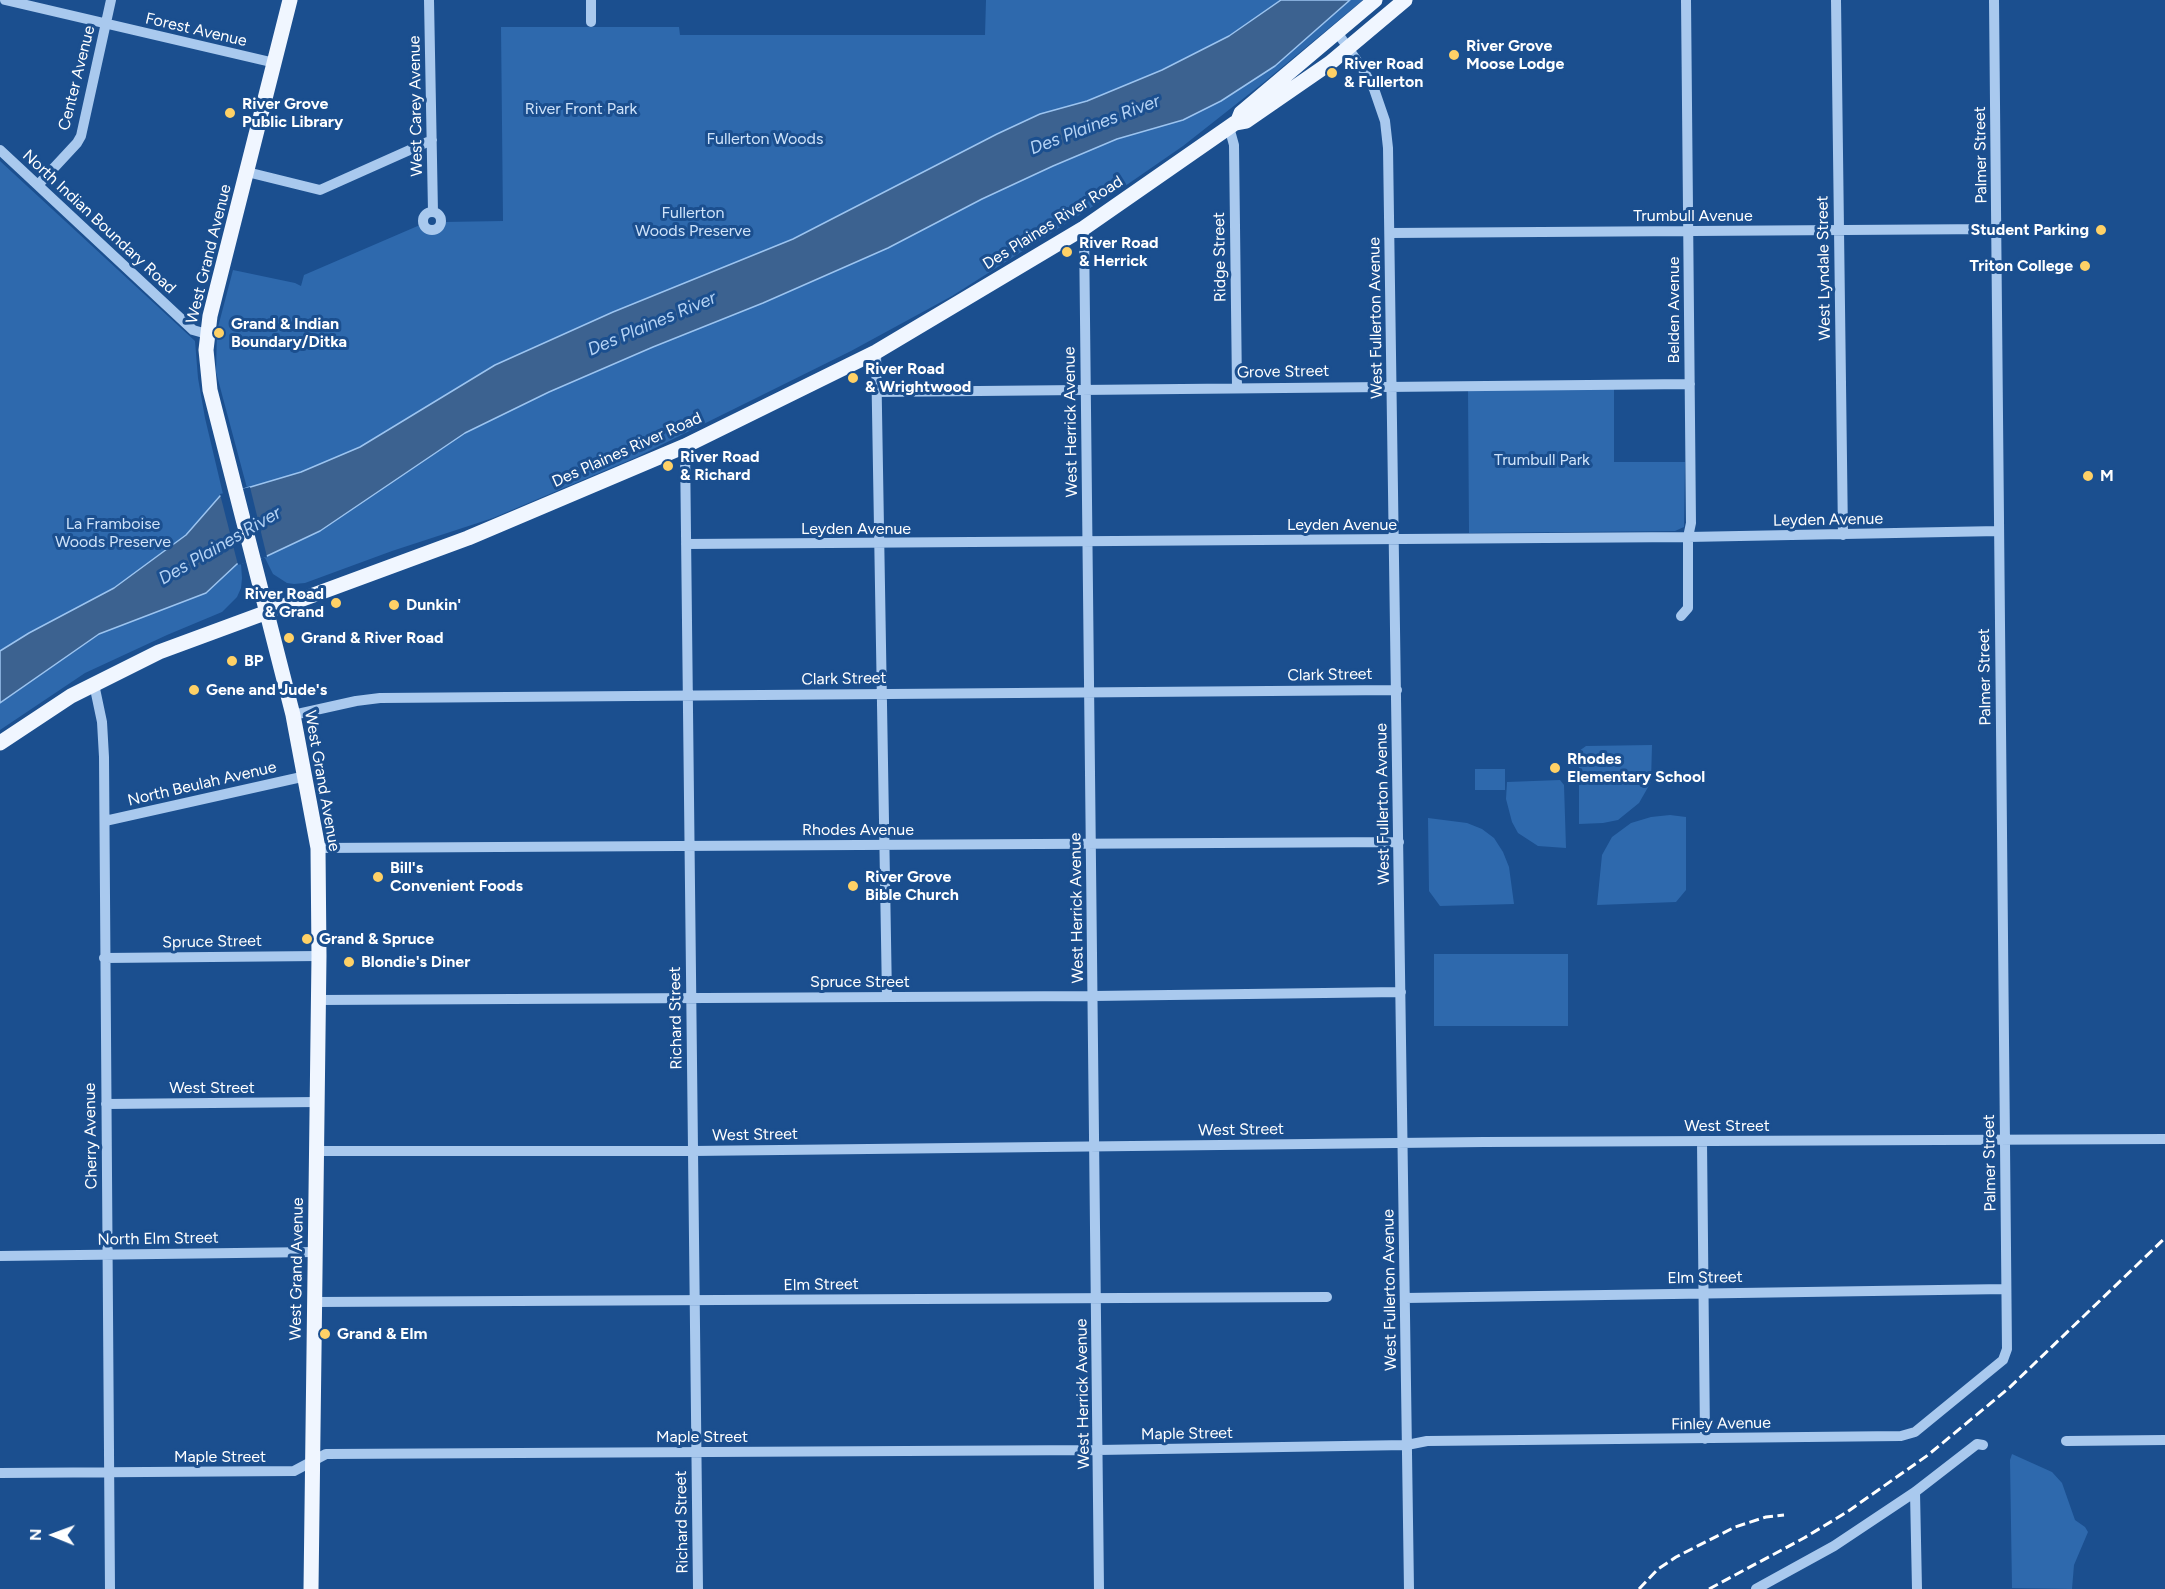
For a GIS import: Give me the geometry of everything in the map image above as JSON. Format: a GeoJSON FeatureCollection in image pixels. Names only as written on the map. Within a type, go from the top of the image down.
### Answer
{"type":"FeatureCollection","features":[{"type":"Feature","properties":{"kind":"main road","name":"West Grand Avenue"},"geometry":{"type":"LineString","coordinates":[[290,0],[207,333],[206,368],[293,716],[318,848],[319,999],[311,1589]]}},
{"type":"Feature","properties":{"kind":"main road","name":"Des Plaines River Road"},"geometry":{"type":"LineString","coordinates":[[0,743],[39,716],[93,684],[159,652],[468,538],[685,446],[876,352],[1084,228],[1232,125],[1241,113],[1375,0]]}},
{"type":"Feature","properties":{"kind":"main road","name":"Des Plaines River Road"},"geometry":{"type":"LineString","coordinates":[[1232,125],[1246,121],[1348,48],[1405,0]]}},
{"type":"Feature","properties":{"kind":"street","name":"Forest Avenue"},"geometry":{"type":"LineString","coordinates":[[5,0],[275,63]]}},
{"type":"Feature","properties":{"kind":"street","name":"Center Avenue"},"geometry":{"type":"LineString","coordinates":[[38,185],[81,136],[111,0]]}},
{"type":"Feature","properties":{"kind":"street","name":"West Carey Avenue"},"geometry":{"type":"LineString","coordinates":[[429,0],[432,212]]}},
{"type":"Feature","properties":{"kind":"street"},"geometry":{"type":"LineString","coordinates":[[591,0],[591,22]]}},
{"type":"Feature","properties":{"kind":"street","name":"Belden Avenue"},"geometry":{"type":"LineString","coordinates":[[1681,616],[1688,608],[1688,537],[1691,523],[1686,0]]}},
{"type":"Feature","properties":{"kind":"street","name":"West Lyndale Street"},"geometry":{"type":"LineString","coordinates":[[1836,0],[1843,535]]}},
{"type":"Feature","properties":{"kind":"street","name":"Palmer Street"},"geometry":{"type":"LineString","coordinates":[[1994,0],[2006,1355]]}},
{"type":"Feature","properties":{"kind":"street","name":"West Fullerton Avenue"},"geometry":{"type":"LineString","coordinates":[[1338,32],[1374,89],[1385,121],[1388,148],[1409,1589]]}},
{"type":"Feature","properties":{"kind":"street","name":"Ridge Street"},"geometry":{"type":"LineString","coordinates":[[1232,125],[1237,388]]}},
{"type":"Feature","properties":{"kind":"street"},"geometry":{"type":"LineString","coordinates":[[247,172],[320,190],[432,140]]}},
{"type":"Feature","properties":{"kind":"street","name":"North Indian Boundary Road"},"geometry":{"type":"LineString","coordinates":[[0,150],[193,330],[207,333]]}},
{"type":"Feature","properties":{"kind":"street","name":"West Herrick Avenue"},"geometry":{"type":"LineString","coordinates":[[1084,228],[1099,1589]]}},
{"type":"Feature","properties":{"kind":"street","name":"Trumbull Avenue"},"geometry":{"type":"LineString","coordinates":[[1390,233],[1996,229]]}},
{"type":"Feature","properties":{"kind":"street"},"geometry":{"type":"LineString","coordinates":[[876,352],[887,997]]}},
{"type":"Feature","properties":{"kind":"street","name":"Grove Street"},"geometry":{"type":"LineString","coordinates":[[877,392],[1689,384]]}},
{"type":"Feature","properties":{"kind":"street","name":"Richard Street"},"geometry":{"type":"LineString","coordinates":[[685,446],[698,1589]]}},
{"type":"Feature","properties":{"kind":"street","name":"Leyden Avenue"},"geometry":{"type":"LineString","coordinates":[[686,544],[1688,537],[1999,531]]}},
{"type":"Feature","properties":{"kind":"street","name":"Cherry Avenue"},"geometry":{"type":"LineString","coordinates":[[93,684],[104,739],[110,1589]]}},
{"type":"Feature","properties":{"kind":"street","name":"Clark Street"},"geometry":{"type":"LineString","coordinates":[[293,716],[356,701],[380,698],[1396,690]]}},
{"type":"Feature","properties":{"kind":"street","name":"North Beulah Avenue"},"geometry":{"type":"LineString","coordinates":[[105,821],[306,776]]}},
{"type":"Feature","properties":{"kind":"street","name":"Rhodes Avenue"},"geometry":{"type":"LineString","coordinates":[[318,848],[1399,842]]}},
{"type":"Feature","properties":{"kind":"street","name":"Spruce Street"},"geometry":{"type":"LineString","coordinates":[[104,958],[319,956]]}},
{"type":"Feature","properties":{"kind":"street","name":"Spruce Street"},"geometry":{"type":"LineString","coordinates":[[319,999],[1093,996],[1401,992]]}},
{"type":"Feature","properties":{"kind":"street","name":"West Street"},"geometry":{"type":"LineString","coordinates":[[106,1104],[318,1102]]}},
{"type":"Feature","properties":{"kind":"street","name":"West Street"},"geometry":{"type":"LineString","coordinates":[[317,1151],[2165,1139]]}},
{"type":"Feature","properties":{"kind":"street"},"geometry":{"type":"LineString","coordinates":[[1702,1141],[1705,1439]]}},
{"type":"Feature","properties":{"kind":"street","name":"North Elm Street"},"geometry":{"type":"LineString","coordinates":[[0,1256],[315,1252]]}},
{"type":"Feature","properties":{"kind":"street","name":"Elm Street"},"geometry":{"type":"LineString","coordinates":[[1405,1298],[2006,1289]]}},
{"type":"Feature","properties":{"kind":"street","name":"Elm Street"},"geometry":{"type":"LineString","coordinates":[[315,1302],[1327,1297]]}},
{"type":"Feature","properties":{"kind":"street","name":"Finley Avenue"},"geometry":{"type":"LineString","coordinates":[[1407,1445],[1427,1441],[1901,1436],[1911,1434],[2006,1355]]}},
{"type":"Feature","properties":{"kind":"street"},"geometry":{"type":"LineString","coordinates":[[2066,1441],[2165,1440]]}},
{"type":"Feature","properties":{"kind":"street"},"geometry":{"type":"LineString","coordinates":[[1756,1589],[1834,1546],[1915,1492],[1977,1444],[1983,1445]]}},
{"type":"Feature","properties":{"kind":"street","name":"Maple Street"},"geometry":{"type":"LineString","coordinates":[[0,1473],[294,1471],[326,1455],[1098,1450],[1407,1445]]}},
{"type":"Feature","properties":{"kind":"street"},"geometry":{"type":"LineString","coordinates":[[1915,1492],[1917,1589]]}},
{"type":"Feature","properties":{"kind":"green space","name":"Fullerton Woods Preserve"},"geometry":{"type":"Polygon","coordinates":[[[986,0],[1363,0],[1183,146],[1128,184],[952,296],[851,351],[637,457],[493,518],[392,551],[305,583],[287,583],[273,574],[265,558],[267,557],[250,488],[247,488],[216,372],[217,331],[233,270],[301,286],[304,275],[420,225],[423,231],[433,234],[441,229],[444,222],[503,221],[501,27],[679,27],[680,35],[985,35],[986,0]]]}},
{"type":"Feature","properties":{"kind":"green space","name":"La Framboise Woods Preserve"},"geometry":{"type":"Polygon","coordinates":[[[0,161],[195,341],[198,378],[223,494],[220,494],[238,565],[241,564],[242,578],[237,597],[222,612],[85,673],[0,730],[0,161]]]}},
{"type":"Feature","properties":{"kind":"green space","name":"Trumbull Park"},"geometry":{"type":"Polygon","coordinates":[[[1614,389],[1614,462],[1685,462],[1684,527],[1675,531],[1469,533],[1468,390],[1614,389]]]}},
{"type":"Feature","properties":{"kind":"green space"},"geometry":{"type":"Polygon","coordinates":[[[1652,745],[1651,782],[1639,803],[1618,820],[1579,824],[1579,751],[1586,746],[1652,745]]]}},
{"type":"Feature","properties":{"kind":"green space"},"geometry":{"type":"Polygon","coordinates":[[[1475,769],[1505,769],[1505,790],[1475,790],[1475,769]]]}},
{"type":"Feature","properties":{"kind":"green space"},"geometry":{"type":"Polygon","coordinates":[[[1560,780],[1564,785],[1566,848],[1538,846],[1518,833],[1512,822],[1506,799],[1507,782],[1560,780]]]}},
{"type":"Feature","properties":{"kind":"green space"},"geometry":{"type":"Polygon","coordinates":[[[1670,815],[1686,817],[1686,890],[1676,902],[1597,905],[1602,855],[1612,837],[1631,823],[1651,817],[1670,815]]]}},
{"type":"Feature","properties":{"kind":"green space"},"geometry":{"type":"Polygon","coordinates":[[[1428,818],[1467,823],[1482,829],[1494,838],[1509,867],[1514,904],[1440,906],[1429,891],[1428,818]]]}},
{"type":"Feature","properties":{"kind":"green space"},"geometry":{"type":"Polygon","coordinates":[[[1434,954],[1568,954],[1568,1026],[1434,1026],[1434,954]]]}},
{"type":"Feature","properties":{"kind":"green space"},"geometry":{"type":"Polygon","coordinates":[[[2012,1454],[2052,1472],[2062,1483],[2075,1520],[2088,1532],[2074,1565],[2072,1589],[2012,1588],[2010,1460],[2012,1454]]]}},
{"type":"Feature","properties":{"kind":"water","name":"Des Plaines River"},"geometry":{"type":"Polygon","coordinates":[[[1281,0],[1350,0],[1275,66],[1221,101],[1183,120],[1117,139],[1053,166],[982,199],[888,248],[549,392],[465,433],[320,531],[267,556],[237,564],[206,593],[99,634],[0,703],[0,651],[114,588],[186,535],[220,496],[301,472],[360,447],[495,365],[613,312],[793,239],[1040,114],[1087,101],[1162,70],[1229,36],[1281,0]]]}},
{"type":"Feature","properties":{"kind":"pier"},"geometry":{"type":"Polygon","coordinates":[[[250,487],[267,557],[238,565],[220,494],[250,487]]]}},
{"type":"Feature","properties":{"kind":"railway"},"geometry":{"type":"LineString","coordinates":[[1709,1589],[1847,1512],[1928,1455],[2009,1388],[2165,1238]]}},
{"type":"Feature","properties":{"kind":"railway"},"geometry":{"type":"LineString","coordinates":[[1639,1589],[1658,1569],[1676,1557],[1735,1527],[1766,1517],[1784,1515]]}},
{"type":"Feature","properties":{"kind":"place","name":"River Grove Moose Lodge"},"geometry":{"type":"Point","coordinates":[1454,55]}},
{"type":"Feature","properties":{"kind":"place","name":"River Road & Fullerton"},"geometry":{"type":"Point","coordinates":[1332,73]}},
{"type":"Feature","properties":{"kind":"place","name":"River Grove Public Library"},"geometry":{"type":"Point","coordinates":[230,113]}},
{"type":"Feature","properties":{"kind":"place","name":"Student Parking"},"geometry":{"type":"Point","coordinates":[2101,230]}},
{"type":"Feature","properties":{"kind":"place","name":"River Road & Herrick"},"geometry":{"type":"Point","coordinates":[1067,252]}},
{"type":"Feature","properties":{"kind":"place","name":"Triton College"},"geometry":{"type":"Point","coordinates":[2085,266]}},
{"type":"Feature","properties":{"kind":"place","name":"Grand & Indian Boundary/Ditka"},"geometry":{"type":"Point","coordinates":[219,333]}},
{"type":"Feature","properties":{"kind":"place","name":"River Road & Wrightwood"},"geometry":{"type":"Point","coordinates":[853,378]}},
{"type":"Feature","properties":{"kind":"place","name":"River Road & Richard"},"geometry":{"type":"Point","coordinates":[668,466]}},
{"type":"Feature","properties":{"kind":"place","name":"M"},"geometry":{"type":"Point","coordinates":[2088,476]}},
{"type":"Feature","properties":{"kind":"place","name":"River Road & Grand"},"geometry":{"type":"Point","coordinates":[336,603]}},
{"type":"Feature","properties":{"kind":"place","name":"Dunkin'"},"geometry":{"type":"Point","coordinates":[394,605]}},
{"type":"Feature","properties":{"kind":"place","name":"Grand & River Road"},"geometry":{"type":"Point","coordinates":[289,638]}},
{"type":"Feature","properties":{"kind":"place","name":"BP"},"geometry":{"type":"Point","coordinates":[232,661]}},
{"type":"Feature","properties":{"kind":"place","name":"Gene and Jude's"},"geometry":{"type":"Point","coordinates":[194,690]}},
{"type":"Feature","properties":{"kind":"place","name":"Rhodes Elementary School"},"geometry":{"type":"Point","coordinates":[1555,768]}},
{"type":"Feature","properties":{"kind":"place","name":"Bill's Convenient Foods"},"geometry":{"type":"Point","coordinates":[378,877]}},
{"type":"Feature","properties":{"kind":"place","name":"River Grove Bible Church"},"geometry":{"type":"Point","coordinates":[853,886]}},
{"type":"Feature","properties":{"kind":"place","name":"Grand & Spruce"},"geometry":{"type":"Point","coordinates":[307,939]}},
{"type":"Feature","properties":{"kind":"place","name":"Blondie's Diner"},"geometry":{"type":"Point","coordinates":[349,962]}},
{"type":"Feature","properties":{"kind":"place","name":"Grand & Elm"},"geometry":{"type":"Point","coordinates":[325,1334]}},
{"type":"Feature","properties":{"kind":"park label","name":"River Front Park"},"geometry":{"type":"Point","coordinates":[581,109]}},
{"type":"Feature","properties":{"kind":"park label","name":"Fullerton Woods"},"geometry":{"type":"Point","coordinates":[765,139]}}]}
